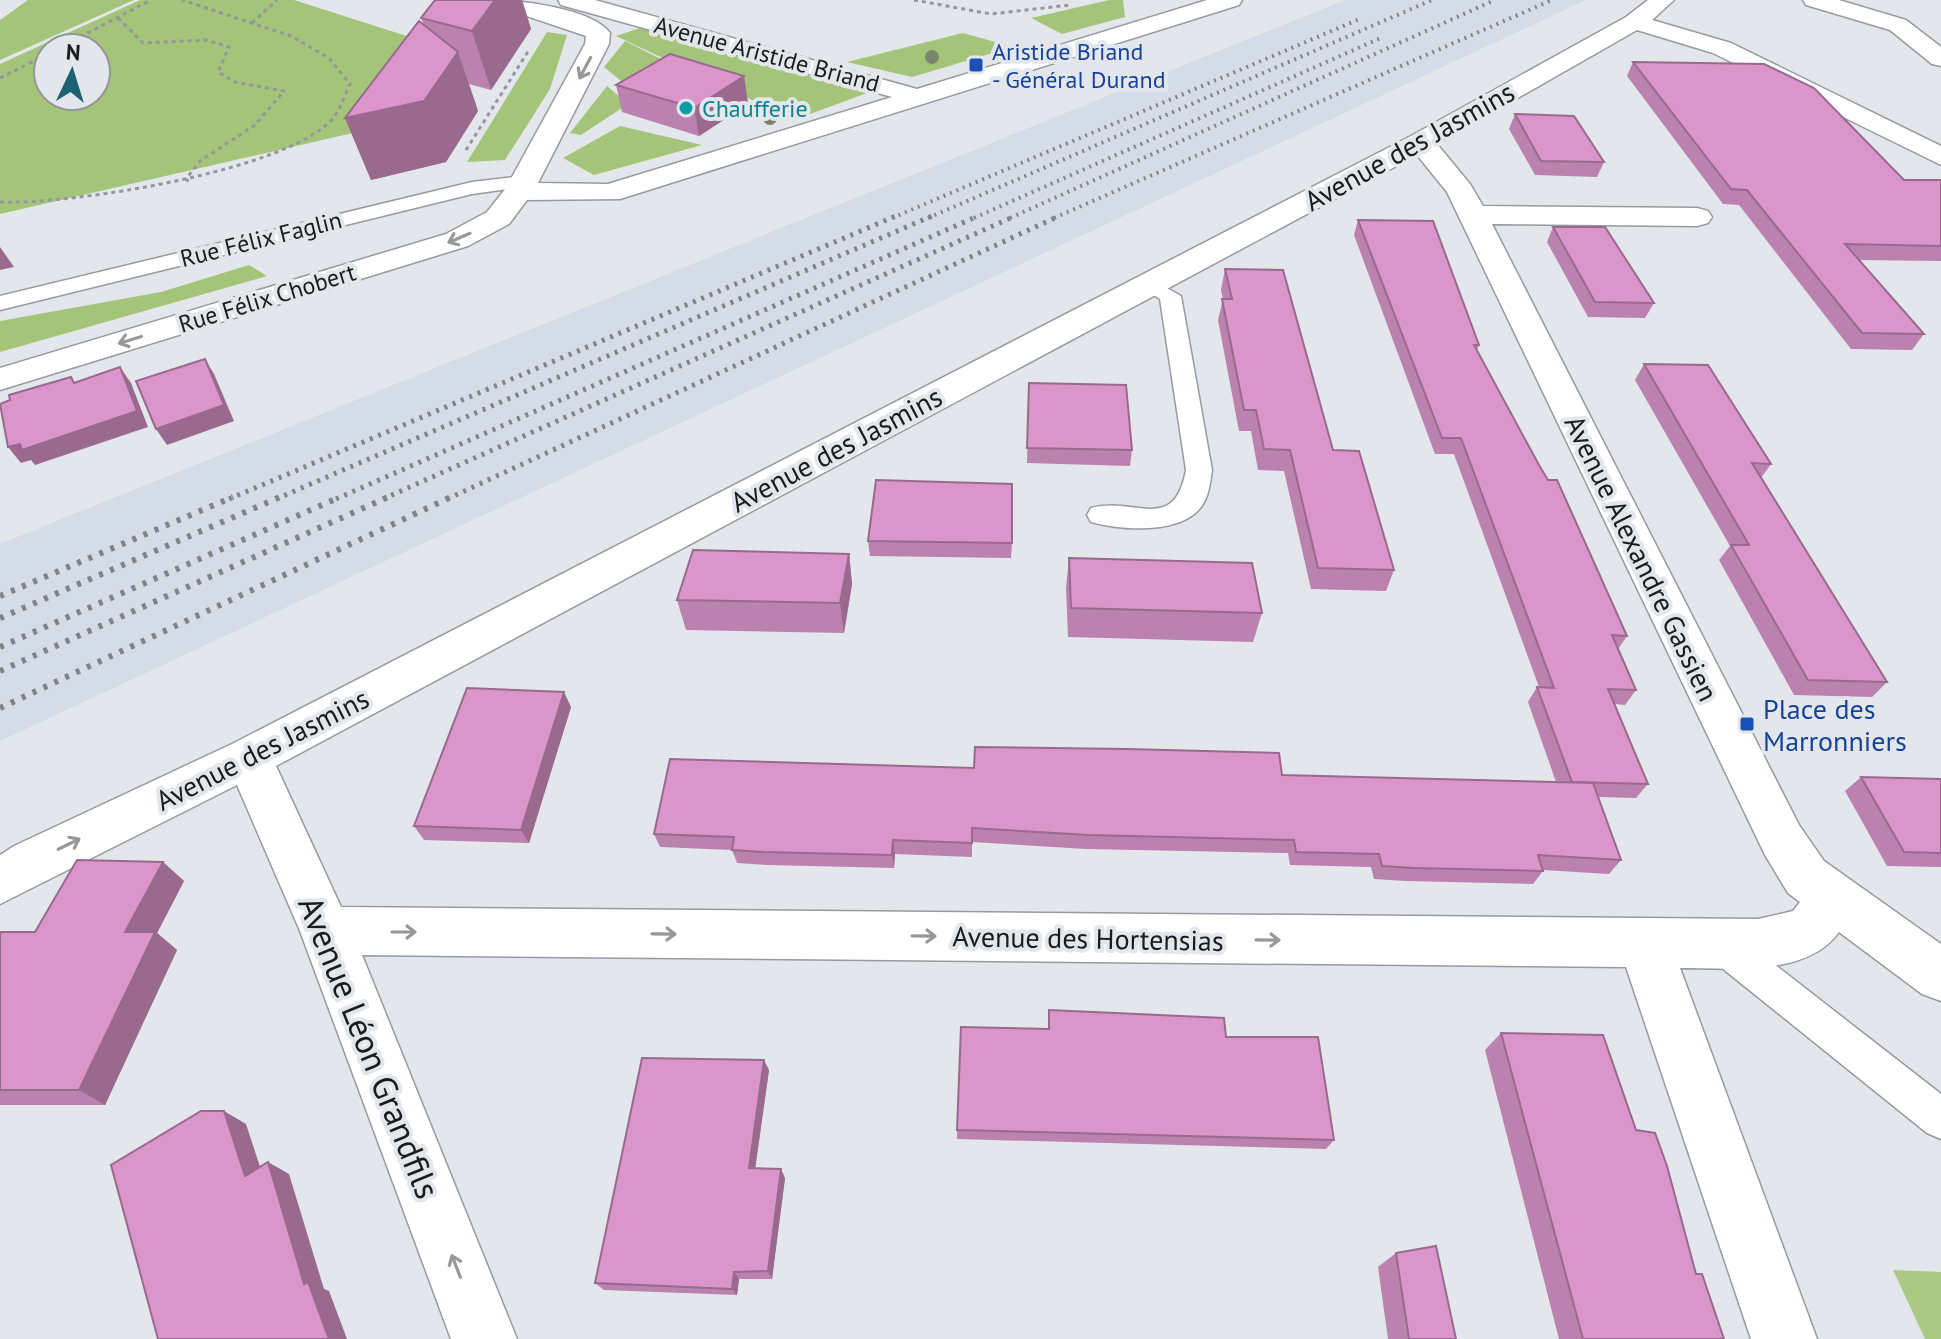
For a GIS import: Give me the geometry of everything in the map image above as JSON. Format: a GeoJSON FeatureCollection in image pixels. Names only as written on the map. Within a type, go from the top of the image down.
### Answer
{"type":"FeatureCollection","features":[{"type":"Feature","properties":{"kind":"street"},"geometry":{"type":"LineString","coordinates":[[502,0],[580,24],[598,33]]}},
{"type":"Feature","properties":{"kind":"street","name":"Avenue Aristide Briand"},"geometry":{"type":"LineString","coordinates":[[569,0],[895,89],[918,99]]}},
{"type":"Feature","properties":{"kind":"street"},"geometry":{"type":"LineString","coordinates":[[598,33],[597,44],[521,187],[610,193],[1231,0]]}},
{"type":"Feature","properties":{"kind":"street","name":"Avenue des Jasmins"},"geometry":{"type":"LineString","coordinates":[[0,881],[249,758],[1421,142],[1634,22],[1663,0]]}},
{"type":"Feature","properties":{"kind":"street"},"geometry":{"type":"LineString","coordinates":[[1814,0],[1898,25],[1941,59]]}},
{"type":"Feature","properties":{"kind":"street"},"geometry":{"type":"LineString","coordinates":[[598,33],[631,17]]}},
{"type":"Feature","properties":{"kind":"street"},"geometry":{"type":"LineString","coordinates":[[1634,22],[1722,48],[1941,157]]}},
{"type":"Feature","properties":{"kind":"street","name":"Avenue Alexandre Gassien"},"geometry":{"type":"LineString","coordinates":[[1421,142],[1460,190],[1473,215],[1782,840],[1806,877],[1941,976]]}},
{"type":"Feature","properties":{"kind":"street","name":"Rue Félix Chobert"},"geometry":{"type":"LineString","coordinates":[[0,379],[457,240],[498,218],[521,187]]}},
{"type":"Feature","properties":{"kind":"street"},"geometry":{"type":"LineString","coordinates":[[1473,215],[1697,217]]}},
{"type":"Feature","properties":{"kind":"street","name":"Avenue Léon Grandfils"},"geometry":{"type":"LineString","coordinates":[[249,758],[326,931],[484,1339]]}},
{"type":"Feature","properties":{"kind":"street","name":"Avenue des Hortensias"},"geometry":{"type":"LineString","coordinates":[[326,931],[1758,944],[1809,931],[1833,899]]}},
{"type":"Feature","properties":{"kind":"street"},"geometry":{"type":"LineString","coordinates":[[1645,944],[1784,1339]]}},
{"type":"Feature","properties":{"kind":"lane","name":"Rue Félix Faglin"},"geometry":{"type":"LineString","coordinates":[[0,303],[472,188],[521,187]]}},
{"type":"Feature","properties":{"kind":"lane"},"geometry":{"type":"LineString","coordinates":[[1100,515],[1168,516],[1185,507],[1193,498],[1199,470],[1170,296],[1149,285]]}},
{"type":"Feature","properties":{"kind":"lane"},"geometry":{"type":"LineString","coordinates":[[1720,944],[1941,1119]]}},
{"type":"Feature","properties":{"kind":"path"},"geometry":{"type":"LineString","coordinates":[[90,32],[151,0]]}},
{"type":"Feature","properties":{"kind":"path"},"geometry":{"type":"LineString","coordinates":[[0,202],[39,204],[186,179],[240,165],[291,146],[333,118],[350,84],[329,58],[291,36],[182,0]]}},
{"type":"Feature","properties":{"kind":"path"},"geometry":{"type":"LineString","coordinates":[[252,23],[277,0]]}},
{"type":"Feature","properties":{"kind":"path"},"geometry":{"type":"LineString","coordinates":[[914,0],[972,15],[1023,15],[1078,3]]}},
{"type":"Feature","properties":{"kind":"path"},"geometry":{"type":"LineString","coordinates":[[118,18],[143,43],[206,40],[229,47],[218,72],[235,82],[284,91],[255,125],[200,161],[186,179]]}},
{"type":"Feature","properties":{"kind":"path"},"geometry":{"type":"LineString","coordinates":[[461,158],[531,45]]}},
{"type":"Feature","properties":{"kind":"path"},"geometry":{"type":"LineString","coordinates":[[0,78],[32,62]]}},
{"type":"Feature","properties":{"kind":"path"},"geometry":{"type":"LineString","coordinates":[[186,179],[191,184]]}},
{"type":"Feature","properties":{"kind":"shaded area"},"geometry":{"type":"Polygon","coordinates":[[[1345,0],[1586,0],[0,741],[0,544],[1345,0]]]}},
{"type":"Feature","properties":{"kind":"green space"},"geometry":{"type":"Polygon","coordinates":[[[28,0],[134,0],[63,32],[32,32],[32,46],[0,60],[0,20],[28,0]]]}},
{"type":"Feature","properties":{"kind":"green space"},"geometry":{"type":"Polygon","coordinates":[[[140,0],[294,0],[441,47],[392,124],[0,214],[0,64],[32,49],[32,112],[112,112],[112,32],[70,32],[140,0]]]}},
{"type":"Feature","properties":{"kind":"green space"},"geometry":{"type":"Polygon","coordinates":[[[1109,0],[1123,0],[1125,17],[1062,34],[1031,18],[1109,0]]]}},
{"type":"Feature","properties":{"kind":"green space"},"geometry":{"type":"Polygon","coordinates":[[[643,27],[867,93],[794,120],[616,36],[643,27]]]}},
{"type":"Feature","properties":{"kind":"green space"},"geometry":{"type":"Polygon","coordinates":[[[547,32],[567,35],[550,89],[505,160],[467,162],[547,32]]]}},
{"type":"Feature","properties":{"kind":"green space"},"geometry":{"type":"Polygon","coordinates":[[[963,33],[1013,47],[912,77],[847,62],[963,33]]]}},
{"type":"Feature","properties":{"kind":"green space"},"geometry":{"type":"Polygon","coordinates":[[[625,41],[687,72],[638,95],[604,67],[625,41]]]}},
{"type":"Feature","properties":{"kind":"green space"},"geometry":{"type":"Polygon","coordinates":[[[607,86],[628,104],[581,135],[570,133],[607,86]]]}},
{"type":"Feature","properties":{"kind":"green space"},"geometry":{"type":"Polygon","coordinates":[[[620,126],[702,145],[594,175],[563,158],[620,126]]]}},
{"type":"Feature","properties":{"kind":"green space"},"geometry":{"type":"Polygon","coordinates":[[[249,265],[267,276],[0,352],[0,321],[161,292],[249,265]]]}},
{"type":"Feature","properties":{"kind":"green space"},"geometry":{"type":"Polygon","coordinates":[[[1893,1270],[1941,1272],[1941,1339],[1925,1339],[1893,1270]]]}},
{"type":"Feature","properties":{"kind":"building"},"geometry":{"type":"Polygon","coordinates":[[[435,0],[495,0],[472,31],[421,18],[435,0]]]}},
{"type":"Feature","properties":{"kind":"building"},"geometry":{"type":"Polygon","coordinates":[[[419,21],[458,52],[424,101],[345,118],[419,21]]]}},
{"type":"Feature","properties":{"kind":"building"},"geometry":{"type":"Polygon","coordinates":[[[670,54],[744,76],[694,108],[616,85],[670,54]]]}},
{"type":"Feature","properties":{"kind":"building"},"geometry":{"type":"Polygon","coordinates":[[[1633,62],[1764,64],[1814,88],[1904,180],[1941,180],[1941,246],[1845,244],[1924,334],[1862,333],[1747,190],[1731,189],[1633,62]]]}},
{"type":"Feature","properties":{"kind":"building"},"geometry":{"type":"Polygon","coordinates":[[[1515,114],[1574,116],[1604,162],[1541,161],[1515,114]]]}},
{"type":"Feature","properties":{"kind":"building"},"geometry":{"type":"Polygon","coordinates":[[[1358,220],[1433,221],[1479,345],[1474,345],[1548,480],[1557,480],[1627,636],[1612,635],[1636,690],[1608,689],[1648,784],[1572,782],[1537,687],[1554,688],[1461,438],[1442,438],[1358,220]]]}},
{"type":"Feature","properties":{"kind":"building"},"geometry":{"type":"Polygon","coordinates":[[[1553,227],[1605,227],[1654,303],[1595,302],[1553,227]]]}},
{"type":"Feature","properties":{"kind":"building"},"geometry":{"type":"Polygon","coordinates":[[[1225,269],[1283,270],[1333,450],[1359,451],[1394,570],[1318,568],[1290,450],[1264,449],[1256,410],[1244,410],[1222,299],[1232,299],[1225,269]]]}},
{"type":"Feature","properties":{"kind":"building"},"geometry":{"type":"Polygon","coordinates":[[[205,359],[224,405],[156,429],[136,381],[205,359]]]}},
{"type":"Feature","properties":{"kind":"building"},"geometry":{"type":"Polygon","coordinates":[[[1644,364],[1708,365],[1771,464],[1752,463],[1887,682],[1808,680],[1731,545],[1749,545],[1644,364]]]}},
{"type":"Feature","properties":{"kind":"building"},"geometry":{"type":"Polygon","coordinates":[[[120,367],[137,411],[22,450],[20,444],[8,447],[0,404],[10,400],[9,395],[71,377],[74,383],[120,367]]]}},
{"type":"Feature","properties":{"kind":"building"},"geometry":{"type":"Polygon","coordinates":[[[1029,383],[1126,385],[1132,450],[1027,448],[1029,383]]]}},
{"type":"Feature","properties":{"kind":"building"},"geometry":{"type":"Polygon","coordinates":[[[876,480],[1012,484],[1012,543],[868,541],[876,480]]]}},
{"type":"Feature","properties":{"kind":"building"},"geometry":{"type":"Polygon","coordinates":[[[693,550],[849,554],[840,603],[677,600],[693,550]]]}},
{"type":"Feature","properties":{"kind":"building"},"geometry":{"type":"Polygon","coordinates":[[[1069,558],[1252,563],[1262,613],[1071,608],[1069,558]]]}},
{"type":"Feature","properties":{"kind":"building"},"geometry":{"type":"Polygon","coordinates":[[[467,688],[564,692],[521,830],[414,826],[467,688]]]}},
{"type":"Feature","properties":{"kind":"building"},"geometry":{"type":"Polygon","coordinates":[[[975,747],[1279,753],[1282,775],[1593,783],[1621,860],[1538,855],[1543,871],[1414,868],[1382,866],[1379,854],[1296,852],[1294,840],[1088,835],[972,828],[972,843],[893,840],[892,855],[763,852],[732,850],[734,837],[654,834],[670,759],[974,768],[975,747]]]}},
{"type":"Feature","properties":{"kind":"building"},"geometry":{"type":"Polygon","coordinates":[[[1861,777],[1941,779],[1941,853],[1904,852],[1861,777]]]}},
{"type":"Feature","properties":{"kind":"building"},"geometry":{"type":"Polygon","coordinates":[[[77,860],[163,862],[125,932],[155,932],[79,1090],[0,1090],[0,934],[35,932],[77,860]]]}},
{"type":"Feature","properties":{"kind":"building"},"geometry":{"type":"Polygon","coordinates":[[[1049,1010],[1224,1018],[1226,1037],[1318,1037],[1334,1140],[957,1130],[961,1027],[1049,1029],[1049,1010]]]}},
{"type":"Feature","properties":{"kind":"building"},"geometry":{"type":"Polygon","coordinates":[[[1501,1033],[1603,1035],[1636,1130],[1655,1133],[1696,1274],[1702,1274],[1724,1339],[1583,1339],[1501,1033]]]}},
{"type":"Feature","properties":{"kind":"building"},"geometry":{"type":"Polygon","coordinates":[[[642,1058],[764,1060],[749,1168],[781,1169],[768,1271],[734,1272],[732,1289],[595,1283],[642,1058]]]}},
{"type":"Feature","properties":{"kind":"building"},"geometry":{"type":"Polygon","coordinates":[[[201,1111],[224,1111],[245,1176],[268,1162],[304,1284],[308,1282],[329,1339],[158,1339],[111,1165],[201,1111]]]}},
{"type":"Feature","properties":{"kind":"building"},"geometry":{"type":"Polygon","coordinates":[[[1436,1246],[1456,1339],[1409,1339],[1396,1253],[1436,1246]]]}},
{"type":"Feature","properties":{"kind":"railway"},"geometry":{"type":"LineString","coordinates":[[928,218],[1432,0]]}},
{"type":"Feature","properties":{"kind":"railway"},"geometry":{"type":"LineString","coordinates":[[1010,218],[1495,0]]}},
{"type":"Feature","properties":{"kind":"railway"},"geometry":{"type":"LineString","coordinates":[[1054,218],[1552,0]]}},
{"type":"Feature","properties":{"kind":"railway"},"geometry":{"type":"LineString","coordinates":[[892,218],[1362,18]]}},
{"type":"Feature","properties":{"kind":"railway"},"geometry":{"type":"LineString","coordinates":[[974,218],[1383,37]]}},
{"type":"Feature","properties":{"kind":"railway"},"geometry":{"type":"LineString","coordinates":[[229,499],[896,216]]}},
{"type":"Feature","properties":{"kind":"railway"},"geometry":{"type":"LineString","coordinates":[[276,499],[932,216]]}},
{"type":"Feature","properties":{"kind":"railway"},"geometry":{"type":"LineString","coordinates":[[336,499],[978,216]]}},
{"type":"Feature","properties":{"kind":"railway"},"geometry":{"type":"LineString","coordinates":[[383,499],[1015,216]]}},
{"type":"Feature","properties":{"kind":"railway"},"geometry":{"type":"LineString","coordinates":[[447,499],[1059,216]]}},
{"type":"Feature","properties":{"kind":"railway"},"geometry":{"type":"LineString","coordinates":[[0,596],[233,497]]}},
{"type":"Feature","properties":{"kind":"railway"},"geometry":{"type":"LineString","coordinates":[[0,618],[280,497]]}},
{"type":"Feature","properties":{"kind":"railway"},"geometry":{"type":"LineString","coordinates":[[0,647],[340,497]]}},
{"type":"Feature","properties":{"kind":"railway"},"geometry":{"type":"LineString","coordinates":[[0,671],[388,497]]}},
{"type":"Feature","properties":{"kind":"railway"},"geometry":{"type":"LineString","coordinates":[[0,708],[451,497]]}},
{"type":"Feature","properties":{"kind":"place","name":"Aristide Briand - Général Durand"},"geometry":{"type":"Point","coordinates":[976,65]}},
{"type":"Feature","properties":{"kind":"place","name":"Chaufferie"},"geometry":{"type":"Point","coordinates":[686,108]}},
{"type":"Feature","properties":{"kind":"place","name":"Place des Marronniers"},"geometry":{"type":"Point","coordinates":[1747,724]}}]}
